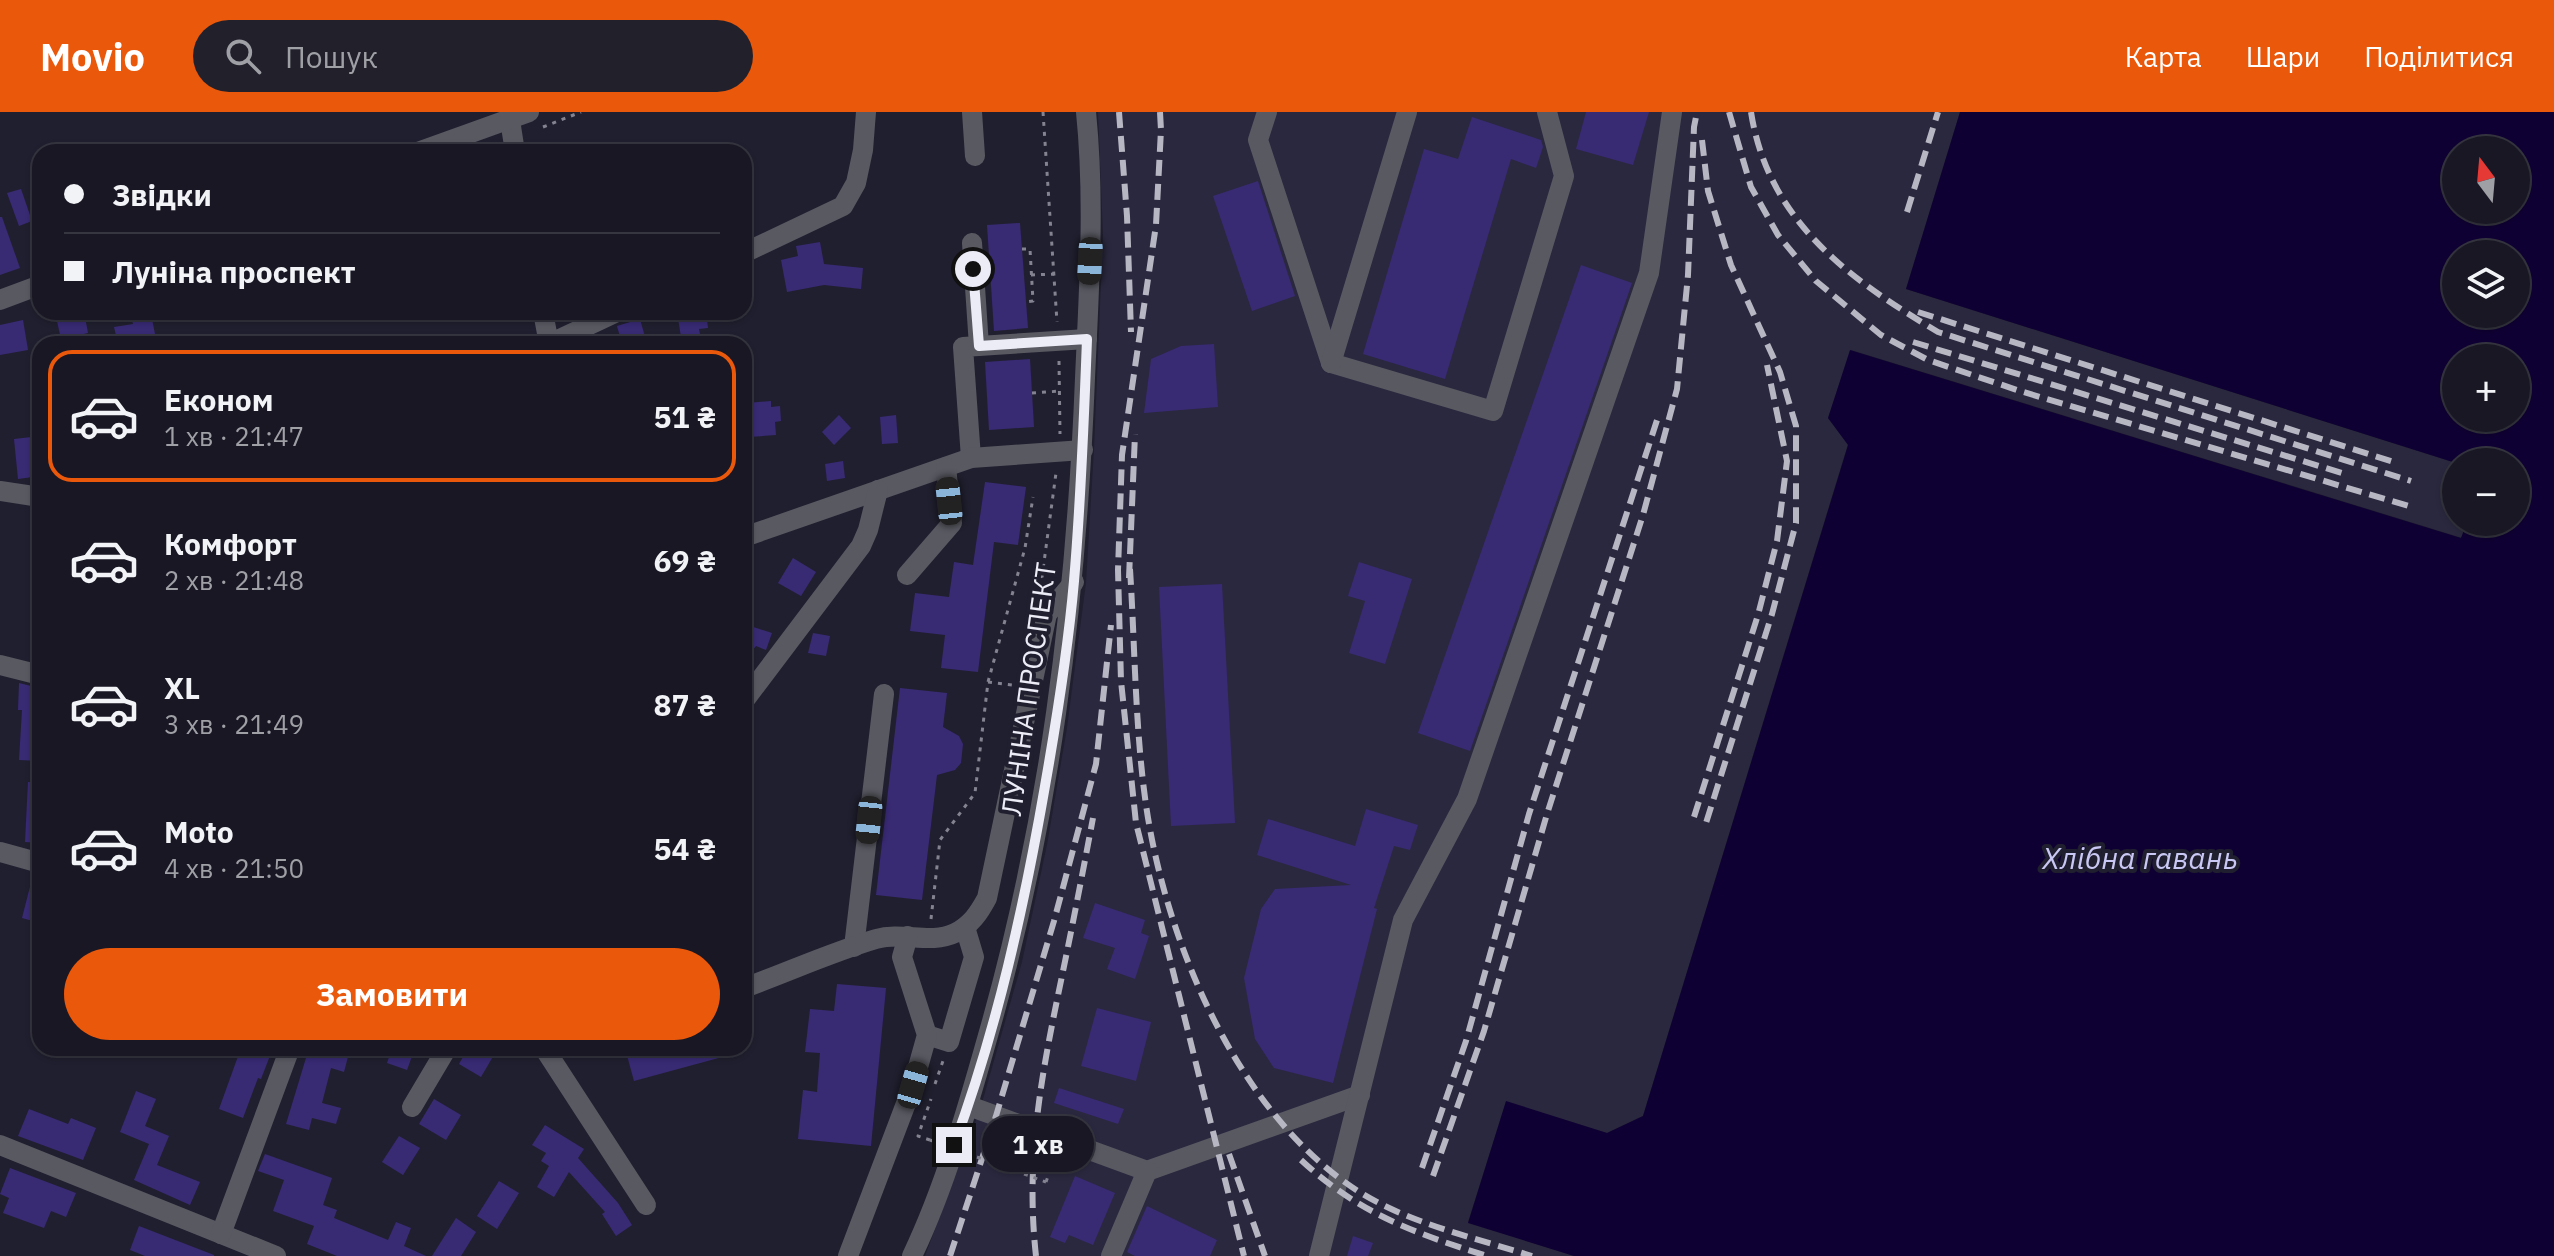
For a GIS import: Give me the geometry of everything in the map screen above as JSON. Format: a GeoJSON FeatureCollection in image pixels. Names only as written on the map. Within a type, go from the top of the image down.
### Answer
{"type":"FeatureCollection","features":[{"type":"Feature","properties":{"kind":"street"},"geometry":{"type":"LineString","coordinates":[[752,249],[843,206],[856,183],[866,112]]}},
{"type":"Feature","properties":{"kind":"street"},"geometry":{"type":"LineString","coordinates":[[972,112],[975,156]]}},
{"type":"Feature","properties":{"kind":"street","name":"ЛУНІНА ПРОСПЕКТ"},"geometry":{"type":"LineString","coordinates":[[912,1256],[969,1106],[1010,959],[1056,726],[1074,582],[1083,450],[1091,235],[1086,112]]}},
{"type":"Feature","properties":{"kind":"street"},"geometry":{"type":"LineString","coordinates":[[1267,112],[1258,140],[1331,363]]}},
{"type":"Feature","properties":{"kind":"street"},"geometry":{"type":"LineString","coordinates":[[1331,363],[1407,112]]}},
{"type":"Feature","properties":{"kind":"street"},"geometry":{"type":"LineString","coordinates":[[1331,363],[1493,411],[1564,176],[1547,112]]}},
{"type":"Feature","properties":{"kind":"street"},"geometry":{"type":"LineString","coordinates":[[1319,1256],[1403,920],[1467,799],[1649,273],[1672,112]]}},
{"type":"Feature","properties":{"kind":"street"},"geometry":{"type":"LineString","coordinates":[[456,144],[517,131]]}},
{"type":"Feature","properties":{"kind":"street"},"geometry":{"type":"LineString","coordinates":[[972,243],[979,346]]}},
{"type":"Feature","properties":{"kind":"street"},"geometry":{"type":"LineString","coordinates":[[0,300],[32,288]]}},
{"type":"Feature","properties":{"kind":"street"},"geometry":{"type":"LineString","coordinates":[[566,336],[600,320]]}},
{"type":"Feature","properties":{"kind":"street"},"geometry":{"type":"LineString","coordinates":[[971,458],[963,347],[1087,339]]}},
{"type":"Feature","properties":{"kind":"street"},"geometry":{"type":"LineString","coordinates":[[752,534],[971,458],[1083,450]]}},
{"type":"Feature","properties":{"kind":"street"},"geometry":{"type":"LineString","coordinates":[[907,575],[952,523],[946,467]]}},
{"type":"Feature","properties":{"kind":"street"},"geometry":{"type":"LineString","coordinates":[[752,690],[861,546],[878,490]]}},
{"type":"Feature","properties":{"kind":"street"},"geometry":{"type":"LineString","coordinates":[[0,491],[32,496]]}},
{"type":"Feature","properties":{"kind":"street"},"geometry":{"type":"LineString","coordinates":[[752,985],[878,938],[953,934],[978,914],[987,898],[1047,614],[1074,582]]}},
{"type":"Feature","properties":{"kind":"street"},"geometry":{"type":"LineString","coordinates":[[0,665],[32,673]]}},
{"type":"Feature","properties":{"kind":"street"},"geometry":{"type":"LineString","coordinates":[[854,947],[884,694]]}},
{"type":"Feature","properties":{"kind":"street"},"geometry":{"type":"LineString","coordinates":[[0,852],[32,861]]}},
{"type":"Feature","properties":{"kind":"street"},"geometry":{"type":"LineString","coordinates":[[927,1035],[949,1042],[974,957],[965,927]]}},
{"type":"Feature","properties":{"kind":"street"},"geometry":{"type":"LineString","coordinates":[[848,1256],[913,1085],[927,1035],[902,957],[918,938]]}},
{"type":"Feature","properties":{"kind":"street"},"geometry":{"type":"LineString","coordinates":[[221,1234],[287,1056]]}},
{"type":"Feature","properties":{"kind":"street"},"geometry":{"type":"LineString","coordinates":[[412,1107],[442,1056]]}},
{"type":"Feature","properties":{"kind":"street"},"geometry":{"type":"LineString","coordinates":[[549,1056],[646,1205]]}},
{"type":"Feature","properties":{"kind":"street"},"geometry":{"type":"LineString","coordinates":[[969,1106],[1147,1171],[1360,1095]]}},
{"type":"Feature","properties":{"kind":"street"},"geometry":{"type":"LineString","coordinates":[[0,1145],[276,1256]]}},
{"type":"Feature","properties":{"kind":"street"},"geometry":{"type":"LineString","coordinates":[[1111,1256],[1147,1171]]}},
{"type":"Feature","properties":{"kind":"path"},"geometry":{"type":"LineString","coordinates":[[517,131],[581,112]]}},
{"type":"Feature","properties":{"kind":"path"},"geometry":{"type":"LineString","coordinates":[[1022,249],[1030,249],[1033,301],[1026,302]]}},
{"type":"Feature","properties":{"kind":"path"},"geometry":{"type":"LineString","coordinates":[[1031,275],[1054,274]]}},
{"type":"Feature","properties":{"kind":"path"},"geometry":{"type":"LineString","coordinates":[[1032,393],[1061,391]]}},
{"type":"Feature","properties":{"kind":"path"},"geometry":{"type":"LineString","coordinates":[[918,938],[940,840],[975,793],[988,682],[1025,548],[1033,497]]}},
{"type":"Feature","properties":{"kind":"path"},"geometry":{"type":"LineString","coordinates":[[988,682],[1012,686]]}},
{"type":"Feature","properties":{"kind":"path"},"geometry":{"type":"LineString","coordinates":[[918,1136],[1046,1182],[1057,1151]]}},
{"type":"Feature","properties":{"kind":"shaded area"},"geometry":{"type":"Polygon","coordinates":[[[1098,112],[1960,112],[1906,289],[2442,459],[2442,532],[1851,350],[1828,418],[1848,444],[1643,1116],[1607,1133],[1506,1102],[1468,1222],[1574,1256],[925,1256],[980,1110],[1022,962],[1047,845],[1067,728],[1086,583],[1103,235],[1098,112]]]}},
{"type":"Feature","properties":{"kind":"water","name":"Хлібна гавань"},"geometry":{"type":"Polygon","coordinates":[[[1960,112],[2554,112],[2554,1256],[1574,1256],[1468,1223],[1506,1101],[1607,1133],[1643,1116],[1848,445],[1828,418],[1850,350],[2442,532],[2442,536],[2530,536],[2530,448],[2442,448],[2442,459],[1906,289],[1960,112]]]}},
{"type":"Feature","properties":{"kind":"building"},"geometry":{"type":"Polygon","coordinates":[[[1586,112],[1649,112],[1633,165],[1576,149],[1586,112]]]}},
{"type":"Feature","properties":{"kind":"building"},"geometry":{"type":"Polygon","coordinates":[[[1472,117],[1541,140],[1543,147],[1536,168],[1511,159],[1445,379],[1363,354],[1424,149],[1458,159],[1472,117]]]}},
{"type":"Feature","properties":{"kind":"building"},"geometry":{"type":"Polygon","coordinates":[[[1258,181],[1295,296],[1252,311],[1213,196],[1258,181]]]}},
{"type":"Feature","properties":{"kind":"building"},"geometry":{"type":"Polygon","coordinates":[[[21,189],[32,221],[19,226],[7,193],[21,189]]]}},
{"type":"Feature","properties":{"kind":"building"},"geometry":{"type":"Polygon","coordinates":[[[0,217],[20,268],[0,275],[0,217]]]}},
{"type":"Feature","properties":{"kind":"building"},"geometry":{"type":"Polygon","coordinates":[[[1020,223],[1028,328],[994,331],[987,225],[1020,223]]]}},
{"type":"Feature","properties":{"kind":"building"},"geometry":{"type":"Polygon","coordinates":[[[820,242],[824,264],[863,268],[861,289],[824,285],[787,292],[781,260],[798,256],[796,246],[820,242]]]}},
{"type":"Feature","properties":{"kind":"building"},"geometry":{"type":"Polygon","coordinates":[[[1581,265],[1632,283],[1470,751],[1418,733],[1581,265]]]}},
{"type":"Feature","properties":{"kind":"building"},"geometry":{"type":"Polygon","coordinates":[[[23,320],[28,350],[0,355],[0,325],[23,320]]]}},
{"type":"Feature","properties":{"kind":"building"},"geometry":{"type":"Polygon","coordinates":[[[57,320],[86,320],[88,333],[60,336],[57,320]]]}},
{"type":"Feature","properties":{"kind":"building"},"geometry":{"type":"Polygon","coordinates":[[[132,320],[152,320],[155,336],[116,336],[114,327],[133,324],[132,320]]]}},
{"type":"Feature","properties":{"kind":"building"},"geometry":{"type":"Polygon","coordinates":[[[640,320],[645,336],[620,336],[617,326],[640,320]]]}},
{"type":"Feature","properties":{"kind":"building"},"geometry":{"type":"Polygon","coordinates":[[[678,320],[707,320],[708,328],[699,329],[700,334],[681,336],[678,320]]]}},
{"type":"Feature","properties":{"kind":"building"},"geometry":{"type":"Polygon","coordinates":[[[1214,344],[1218,407],[1144,413],[1151,359],[1181,346],[1214,344]]]}},
{"type":"Feature","properties":{"kind":"building"},"geometry":{"type":"Polygon","coordinates":[[[1030,359],[1034,427],[989,430],[985,362],[1030,359]]]}},
{"type":"Feature","properties":{"kind":"building"},"geometry":{"type":"Polygon","coordinates":[[[771,401],[771,407],[780,406],[781,421],[775,422],[776,435],[752,437],[752,403],[771,401]]]}},
{"type":"Feature","properties":{"kind":"building"},"geometry":{"type":"Polygon","coordinates":[[[839,415],[851,428],[834,445],[822,432],[839,415]]]}},
{"type":"Feature","properties":{"kind":"building"},"geometry":{"type":"Polygon","coordinates":[[[896,415],[898,443],[882,444],[880,417],[896,415]]]}},
{"type":"Feature","properties":{"kind":"building"},"geometry":{"type":"Polygon","coordinates":[[[32,437],[32,477],[18,479],[14,439],[32,437]]]}},
{"type":"Feature","properties":{"kind":"building"},"geometry":{"type":"Polygon","coordinates":[[[843,461],[845,478],[827,481],[825,464],[843,461]]]}},
{"type":"Feature","properties":{"kind":"building"},"geometry":{"type":"Polygon","coordinates":[[[985,482],[1026,487],[1018,545],[994,542],[978,672],[941,668],[945,635],[910,631],[915,593],[949,597],[954,562],[973,565],[985,482]]]}},
{"type":"Feature","properties":{"kind":"building"},"geometry":{"type":"Polygon","coordinates":[[[793,558],[816,572],[801,596],[778,583],[793,558]]]}},
{"type":"Feature","properties":{"kind":"building"},"geometry":{"type":"Polygon","coordinates":[[[1359,562],[1412,579],[1385,664],[1349,653],[1365,601],[1348,596],[1359,562]]]}},
{"type":"Feature","properties":{"kind":"building"},"geometry":{"type":"Polygon","coordinates":[[[1222,584],[1235,823],[1171,826],[1159,587],[1222,584]]]}},
{"type":"Feature","properties":{"kind":"building"},"geometry":{"type":"Polygon","coordinates":[[[752,627],[772,633],[766,650],[756,646],[752,651],[752,627]]]}},
{"type":"Feature","properties":{"kind":"building"},"geometry":{"type":"Polygon","coordinates":[[[813,633],[830,636],[826,656],[808,653],[813,633]]]}},
{"type":"Feature","properties":{"kind":"building"},"geometry":{"type":"Polygon","coordinates":[[[19,683],[32,686],[32,761],[19,760],[22,710],[18,710],[19,683]]]}},
{"type":"Feature","properties":{"kind":"building"},"geometry":{"type":"Polygon","coordinates":[[[900,688],[947,693],[943,727],[959,736],[963,744],[961,763],[955,770],[937,775],[922,900],[876,895],[900,688]]]}},
{"type":"Feature","properties":{"kind":"building"},"geometry":{"type":"Polygon","coordinates":[[[28,782],[32,782],[32,842],[25,842],[28,782]]]}},
{"type":"Feature","properties":{"kind":"building"},"geometry":{"type":"Polygon","coordinates":[[[1366,809],[1418,825],[1410,850],[1394,846],[1374,908],[1377,909],[1333,1083],[1274,1068],[1255,1039],[1244,978],[1261,909],[1275,889],[1351,885],[1257,855],[1268,819],[1355,846],[1366,809]]]}},
{"type":"Feature","properties":{"kind":"building"},"geometry":{"type":"Polygon","coordinates":[[[32,879],[32,921],[22,918],[32,879]]]}},
{"type":"Feature","properties":{"kind":"building"},"geometry":{"type":"Polygon","coordinates":[[[1095,903],[1145,920],[1141,933],[1149,936],[1135,979],[1107,969],[1115,948],[1083,938],[1095,903]]]}},
{"type":"Feature","properties":{"kind":"building"},"geometry":{"type":"Polygon","coordinates":[[[837,984],[886,988],[871,1146],[798,1139],[803,1090],[817,1092],[820,1053],[805,1052],[810,1009],[834,1011],[837,984]]]}},
{"type":"Feature","properties":{"kind":"building"},"geometry":{"type":"Polygon","coordinates":[[[1097,1008],[1151,1022],[1136,1081],[1081,1066],[1097,1008]]]}},
{"type":"Feature","properties":{"kind":"building"},"geometry":{"type":"Polygon","coordinates":[[[238,1056],[270,1056],[243,1118],[219,1109],[238,1056]]]}},
{"type":"Feature","properties":{"kind":"building"},"geometry":{"type":"Polygon","coordinates":[[[307,1056],[348,1056],[344,1072],[331,1068],[322,1103],[341,1108],[336,1124],[312,1118],[309,1130],[286,1124],[307,1056]]]}},
{"type":"Feature","properties":{"kind":"building"},"geometry":{"type":"Polygon","coordinates":[[[389,1056],[412,1056],[407,1070],[387,1063],[389,1056]]]}},
{"type":"Feature","properties":{"kind":"building"},"geometry":{"type":"Polygon","coordinates":[[[464,1056],[493,1056],[481,1077],[459,1064],[464,1056]]]}},
{"type":"Feature","properties":{"kind":"building"},"geometry":{"type":"Polygon","coordinates":[[[627,1056],[726,1056],[634,1081],[627,1056]]]}},
{"type":"Feature","properties":{"kind":"building"},"geometry":{"type":"Polygon","coordinates":[[[1059,1088],[1124,1109],[1118,1124],[1054,1103],[1059,1088]]]}},
{"type":"Feature","properties":{"kind":"building"},"geometry":{"type":"Polygon","coordinates":[[[136,1091],[156,1099],[145,1126],[169,1136],[157,1165],[200,1182],[190,1205],[134,1180],[149,1144],[120,1132],[136,1091]]]}},
{"type":"Feature","properties":{"kind":"building"},"geometry":{"type":"Polygon","coordinates":[[[434,1099],[461,1115],[446,1140],[419,1124],[434,1099]]]}},
{"type":"Feature","properties":{"kind":"building"},"geometry":{"type":"Polygon","coordinates":[[[29,1109],[68,1124],[71,1118],[96,1128],[83,1160],[18,1136],[29,1109]]]}},
{"type":"Feature","properties":{"kind":"building"},"geometry":{"type":"Polygon","coordinates":[[[545,1125],[584,1149],[578,1158],[618,1203],[632,1225],[616,1236],[602,1214],[605,1212],[569,1172],[554,1197],[537,1187],[549,1166],[541,1161],[546,1153],[532,1145],[545,1125]]]}},
{"type":"Feature","properties":{"kind":"building"},"geometry":{"type":"Polygon","coordinates":[[[399,1136],[420,1148],[403,1175],[382,1162],[399,1136]]]}},
{"type":"Feature","properties":{"kind":"building"},"geometry":{"type":"Polygon","coordinates":[[[265,1154],[332,1178],[323,1205],[337,1210],[334,1218],[388,1240],[396,1222],[411,1228],[404,1246],[426,1256],[337,1256],[307,1244],[314,1226],[273,1211],[284,1180],[258,1171],[265,1154]]]}},
{"type":"Feature","properties":{"kind":"building"},"geometry":{"type":"Polygon","coordinates":[[[10,1168],[76,1193],[66,1217],[51,1211],[44,1228],[3,1213],[9,1198],[0,1194],[10,1168]]]}},
{"type":"Feature","properties":{"kind":"building"},"geometry":{"type":"Polygon","coordinates":[[[1075,1176],[1115,1193],[1093,1245],[1069,1235],[1065,1243],[1050,1237],[1075,1176]]]}},
{"type":"Feature","properties":{"kind":"building"},"geometry":{"type":"Polygon","coordinates":[[[499,1181],[519,1193],[497,1229],[477,1216],[499,1181]]]}},
{"type":"Feature","properties":{"kind":"building"},"geometry":{"type":"Polygon","coordinates":[[[1147,1206],[1217,1240],[1210,1256],[1135,1256],[1127,1252],[1147,1206]]]}},
{"type":"Feature","properties":{"kind":"building"},"geometry":{"type":"Polygon","coordinates":[[[456,1218],[476,1232],[461,1256],[432,1256],[456,1218]]]}},
{"type":"Feature","properties":{"kind":"building"},"geometry":{"type":"Polygon","coordinates":[[[139,1226],[214,1256],[145,1256],[130,1250],[139,1226]]]}},
{"type":"Feature","properties":{"kind":"building"},"geometry":{"type":"Polygon","coordinates":[[[1353,1236],[1373,1243],[1368,1256],[1347,1256],[1353,1236]]]}},
{"type":"Feature","properties":{"kind":"railway"},"geometry":{"type":"LineString","coordinates":[[1119,112],[1131,332]]}},
{"type":"Feature","properties":{"kind":"railway"},"geometry":{"type":"LineString","coordinates":[[1160,112],[1156,225],[1122,455],[1118,570],[1121,681],[1136,823],[1244,1256]]}},
{"type":"Feature","properties":{"kind":"railway"},"geometry":{"type":"LineString","coordinates":[[1433,1176],[1484,1031],[1547,814],[1643,515],[1677,389],[1688,275],[1697,112]]}},
{"type":"Feature","properties":{"kind":"railway"},"geometry":{"type":"LineString","coordinates":[[1729,112],[1751,187],[1778,235],[1816,281],[1881,335],[1928,360],[2020,391],[2412,507]]}},
{"type":"Feature","properties":{"kind":"railway"},"geometry":{"type":"LineString","coordinates":[[1751,112],[1760,151],[1775,185],[1794,216],[1844,268],[1938,332],[2411,481]]}},
{"type":"Feature","properties":{"kind":"railway"},"geometry":{"type":"LineString","coordinates":[[1907,212],[1938,112]]}},
{"type":"Feature","properties":{"kind":"railway"},"geometry":{"type":"LineString","coordinates":[[1702,140],[1708,191],[1731,265],[1780,372],[1796,426],[1796,523],[1772,614],[1706,823]]}},
{"type":"Feature","properties":{"kind":"railway"},"geometry":{"type":"LineString","coordinates":[[1918,312],[2397,463]]}},
{"type":"Feature","properties":{"kind":"railway"},"geometry":{"type":"LineString","coordinates":[[1913,342],[2345,474]]}},
{"type":"Feature","properties":{"kind":"railway"},"geometry":{"type":"LineString","coordinates":[[1694,817],[1758,615],[1777,541],[1787,461],[1767,365]]}},
{"type":"Feature","properties":{"kind":"railway"},"geometry":{"type":"LineString","coordinates":[[1422,1168],[1466,1041],[1529,814],[1659,414]]}},
{"type":"Feature","properties":{"kind":"railway"},"geometry":{"type":"LineString","coordinates":[[1129,578],[1135,434]]}},
{"type":"Feature","properties":{"kind":"railway"},"geometry":{"type":"LineString","coordinates":[[1130,569],[1146,805],[1171,913],[1215,1022],[1245,1073],[1279,1120],[1318,1160],[1361,1193],[1422,1222],[1532,1256]]}},
{"type":"Feature","properties":{"kind":"railway"},"geometry":{"type":"LineString","coordinates":[[950,1256],[996,1116],[1054,921],[1096,764],[1111,625]]}},
{"type":"Feature","properties":{"kind":"railway"},"geometry":{"type":"LineString","coordinates":[[1036,1256],[1033,1184],[1037,1115],[1093,818]]}},
{"type":"Feature","properties":{"kind":"railway"},"geometry":{"type":"LineString","coordinates":[[1229,1154],[1265,1256]]}},
{"type":"Feature","properties":{"kind":"railway"},"geometry":{"type":"LineString","coordinates":[[1301,1160],[1366,1208],[1435,1239],[1487,1256]]}},
{"type":"Feature","properties":{"kind":"route"},"geometry":{"type":"LineString","coordinates":[[954,1145],[969,1106],[1010,959],[1056,726],[1074,582],[1087,339],[979,346],[973,269]]}}]}
